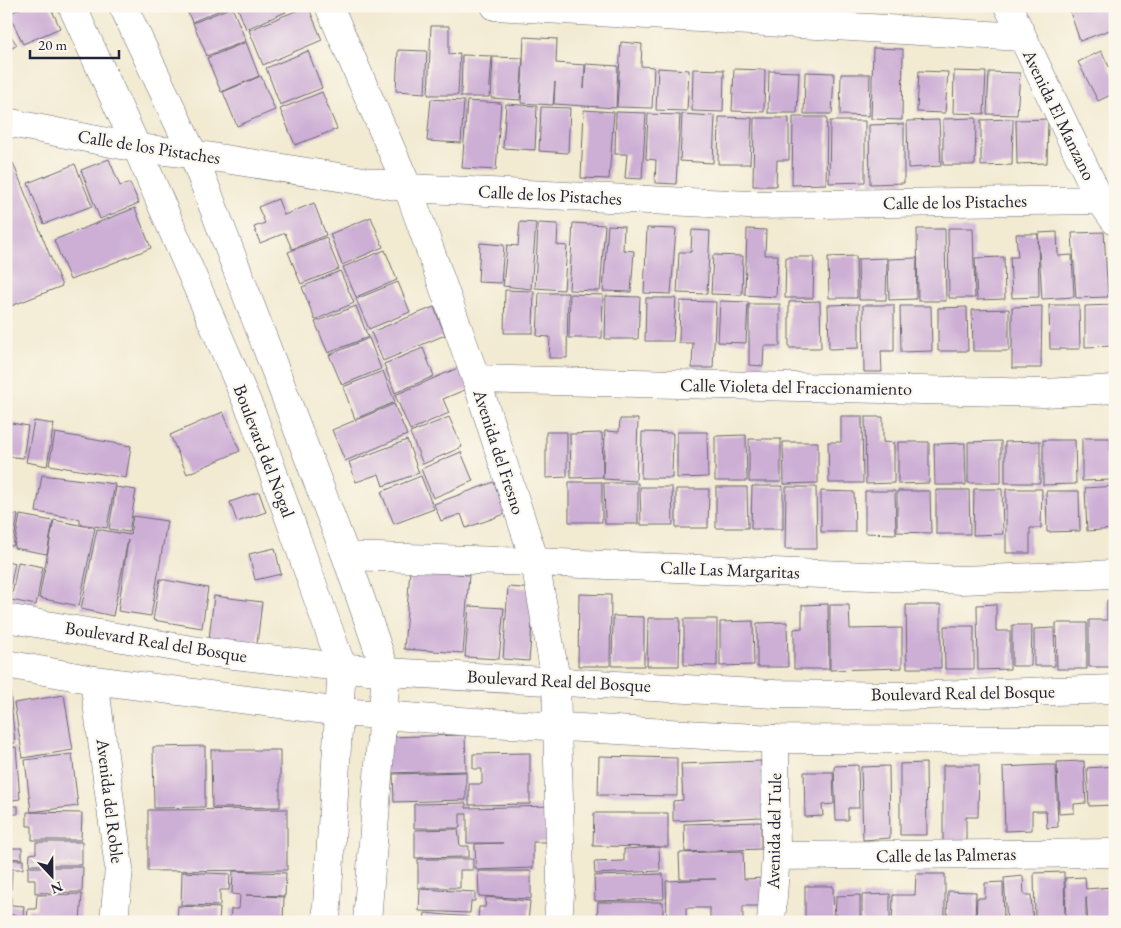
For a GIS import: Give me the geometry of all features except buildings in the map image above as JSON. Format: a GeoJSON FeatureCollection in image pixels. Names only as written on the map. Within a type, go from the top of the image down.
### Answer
{"type":"FeatureCollection","features":[{"type":"Feature","properties":{"kind":"street","name":"Boulevard del Nogal"},"geometry":{"type":"LineString","coordinates":[[72,6],[137,148],[253,416],[342,667],[341,712],[326,922]]}},
{"type":"Feature","properties":{"kind":"street"},"geometry":{"type":"LineString","coordinates":[[123,6],[193,154],[346,556],[386,672],[367,922]]}},
{"type":"Feature","properties":{"kind":"street","name":"Avenida del Fresno"},"geometry":{"type":"LineString","coordinates":[[329,6],[408,188],[476,379],[535,562],[556,680],[561,881],[558,922]]}},
{"type":"Feature","properties":{"kind":"street"},"geometry":{"type":"LineString","coordinates":[[495,6],[1022,37]]}},
{"type":"Feature","properties":{"kind":"street","name":"Avenida El Manzano"},"geometry":{"type":"LineString","coordinates":[[1008,6],[1107,211]]}},
{"type":"Feature","properties":{"kind":"street","name":"Calle de los Pistaches"},"geometry":{"type":"LineString","coordinates":[[6,122],[137,148],[193,154],[408,188],[749,205],[1107,211]]}},
{"type":"Feature","properties":{"kind":"street","name":"Calle Violeta del Fraccionamiento"},"geometry":{"type":"LineString","coordinates":[[476,379],[1044,393],[1115,389]]}},
{"type":"Feature","properties":{"kind":"street","name":"Calle Las Margaritas"},"geometry":{"type":"LineString","coordinates":[[346,556],[962,580],[1115,574]]}},
{"type":"Feature","properties":{"kind":"street","name":"Boulevard Real del Bosque"},"geometry":{"type":"LineString","coordinates":[[6,618],[198,651],[386,672],[556,680],[775,694],[890,696],[1115,689]]}},
{"type":"Feature","properties":{"kind":"street"},"geometry":{"type":"LineString","coordinates":[[6,664],[94,680],[341,712],[557,728],[775,739],[1115,740]]}},
{"type":"Feature","properties":{"kind":"street","name":"Avenida del Roble"},"geometry":{"type":"LineString","coordinates":[[94,680],[119,868],[114,922]]}},
{"type":"Feature","properties":{"kind":"street","name":"Avenida del Tule"},"geometry":{"type":"LineString","coordinates":[[772,922],[776,856],[775,739]]}},
{"type":"Feature","properties":{"kind":"street","name":"Calle de las Palmeras"},"geometry":{"type":"LineString","coordinates":[[776,856],[1115,853]]}},
{"type":"Feature","properties":{"kind":"street"},"geometry":{"type":"LineString","coordinates":[[329,880],[370,884]]}}]}
